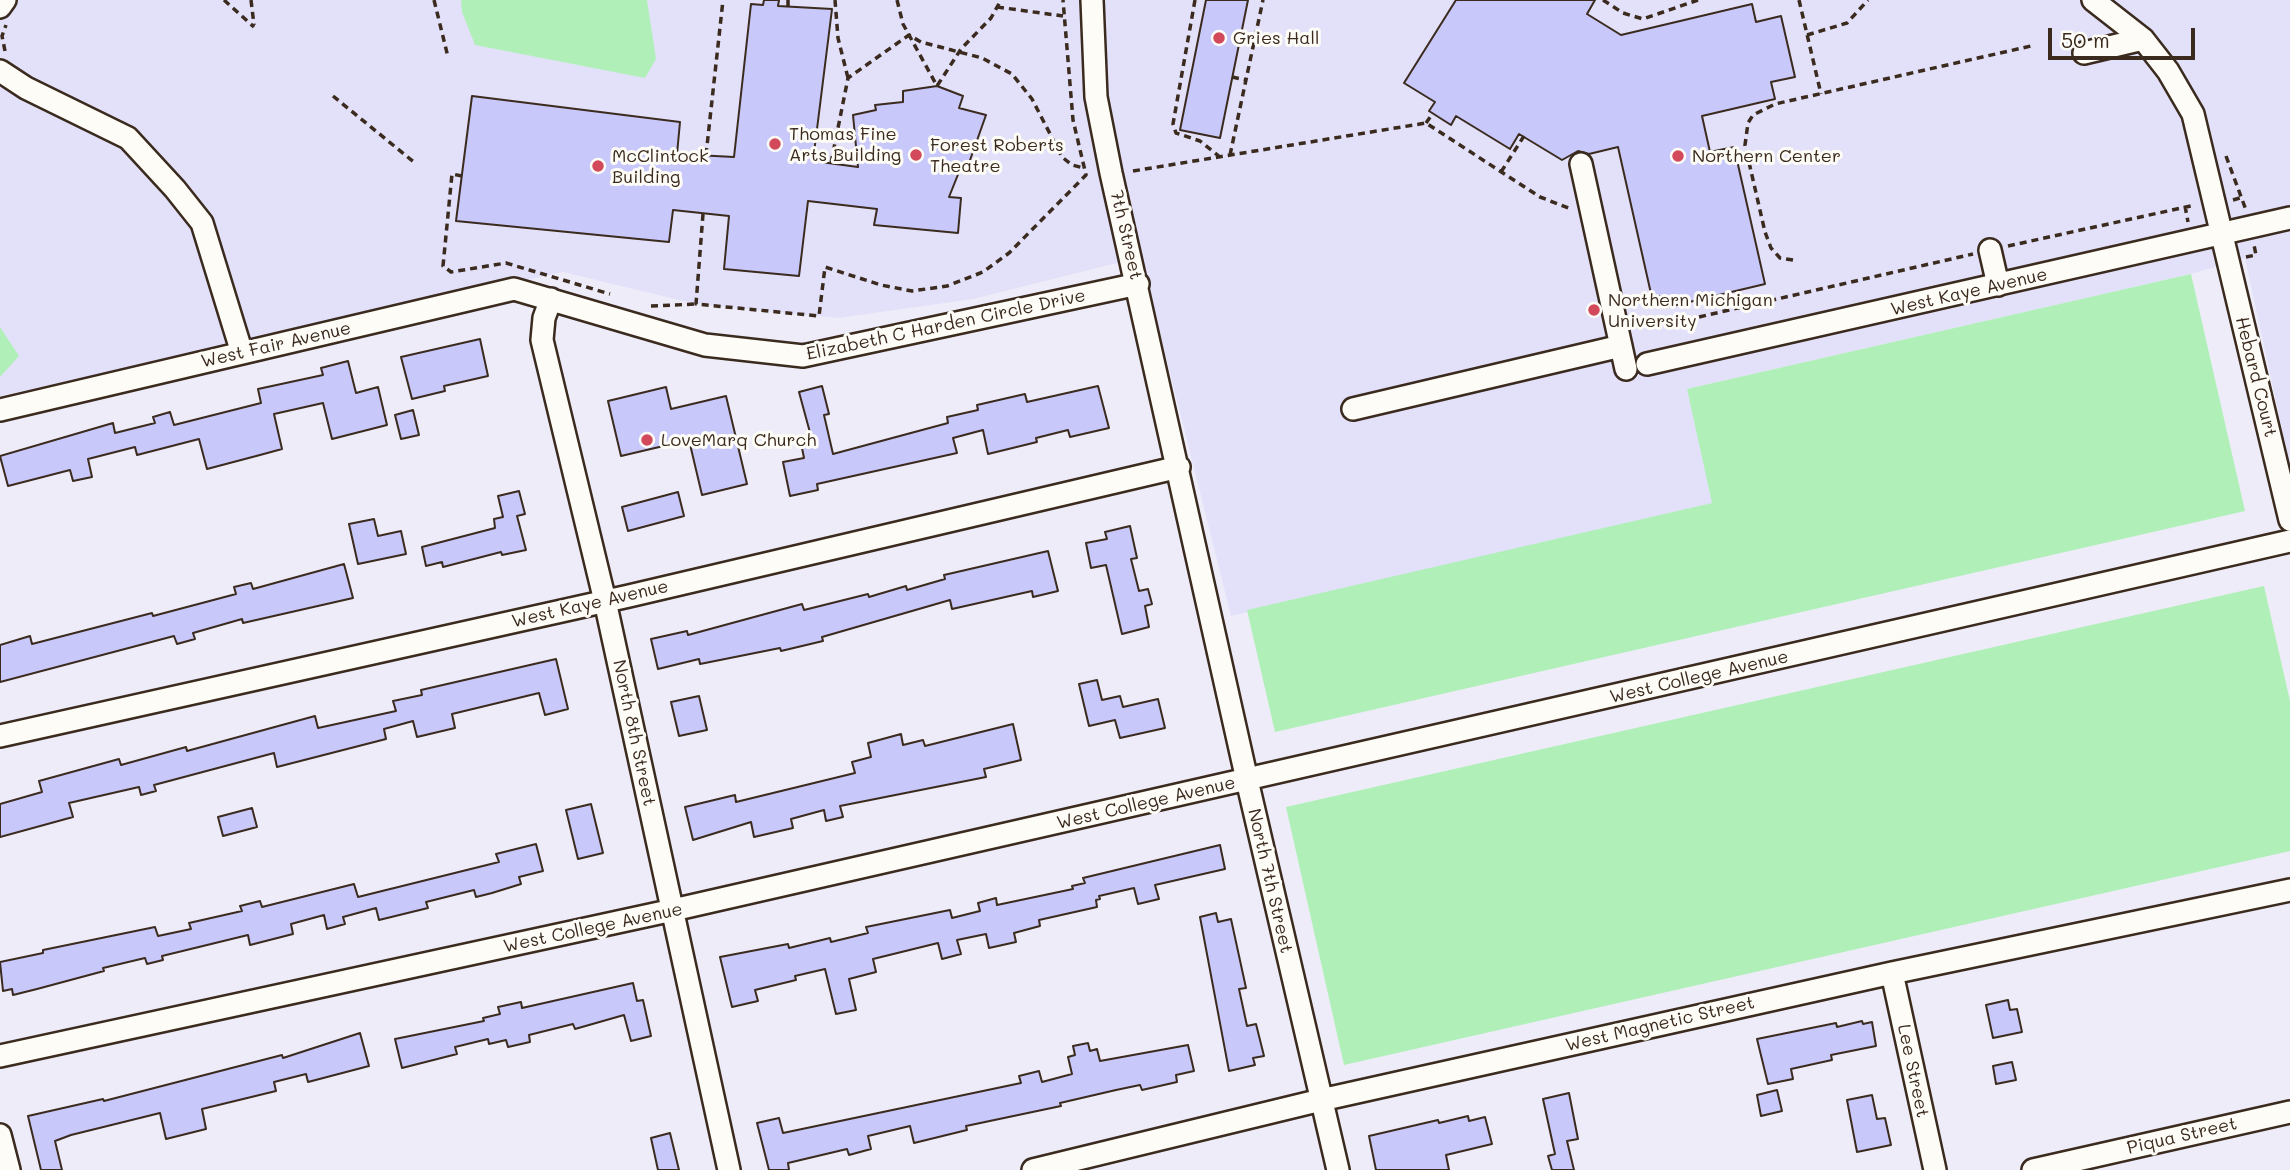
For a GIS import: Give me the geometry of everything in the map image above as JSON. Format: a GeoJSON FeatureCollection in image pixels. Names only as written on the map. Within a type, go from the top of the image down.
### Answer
{"type":"FeatureCollection","features":[{"type":"Feature","properties":{"kind":"street","name":"7th Street"},"geometry":{"type":"LineString","coordinates":[[1092,0],[1096,97],[1179,467]]}},
{"type":"Feature","properties":{"kind":"street","name":"Hebard Court"},"geometry":{"type":"LineString","coordinates":[[2093,0],[2143,39],[2168,71],[2193,114],[2290,520]]}},
{"type":"Feature","properties":{"kind":"street"},"geometry":{"type":"LineString","coordinates":[[2084,53],[2143,39]]}},
{"type":"Feature","properties":{"kind":"street"},"geometry":{"type":"LineString","coordinates":[[4,63],[26,88],[128,138],[175,189],[202,223],[242,353]]}},
{"type":"Feature","properties":{"kind":"street"},"geometry":{"type":"LineString","coordinates":[[1581,164],[1626,369]]}},
{"type":"Feature","properties":{"kind":"street","name":"West Kaye Avenue"},"geometry":{"type":"LineString","coordinates":[[1647,364],[2290,218]]}},
{"type":"Feature","properties":{"kind":"street"},"geometry":{"type":"LineString","coordinates":[[1990,250],[1998,285]]}},
{"type":"Feature","properties":{"kind":"street","name":"Elizabeth C Harden Circle Drive"},"geometry":{"type":"LineString","coordinates":[[551,299],[705,345],[803,356],[1138,284]]}},
{"type":"Feature","properties":{"kind":"street","name":"West Fair Avenue"},"geometry":{"type":"LineString","coordinates":[[0,410],[514,289],[551,299]]}},
{"type":"Feature","properties":{"kind":"street","name":"North 8th Street"},"geometry":{"type":"LineString","coordinates":[[551,299],[544,318],[542,340],[605,601],[729,1170]]}},
{"type":"Feature","properties":{"kind":"street"},"geometry":{"type":"LineString","coordinates":[[1353,409],[1621,346]]}},
{"type":"Feature","properties":{"kind":"street","name":"West Kaye Avenue"},"geometry":{"type":"LineString","coordinates":[[0,736],[605,601],[1179,467]]}},
{"type":"Feature","properties":{"kind":"street","name":"North 7th Street"},"geometry":{"type":"LineString","coordinates":[[1179,467],[1247,780],[1338,1170]]}},
{"type":"Feature","properties":{"kind":"street","name":"West College Avenue"},"geometry":{"type":"LineString","coordinates":[[0,1056],[673,910],[2290,541]]}},
{"type":"Feature","properties":{"kind":"street","name":"West Magnetic Street"},"geometry":{"type":"LineString","coordinates":[[1033,1170],[1321,1100],[1892,973],[2290,890]]}},
{"type":"Feature","properties":{"kind":"street","name":"Lee Street"},"geometry":{"type":"LineString","coordinates":[[1892,973],[1935,1170]]}},
{"type":"Feature","properties":{"kind":"street","name":"Piqua Street"},"geometry":{"type":"LineString","coordinates":[[2033,1170],[2290,1112]]}},
{"type":"Feature","properties":{"kind":"street"},"geometry":{"type":"LineString","coordinates":[[0,1135],[9,1170]]}},
{"type":"Feature","properties":{"kind":"path"},"geometry":{"type":"LineString","coordinates":[[224,0],[254,27],[251,0]]}},
{"type":"Feature","properties":{"kind":"path"},"geometry":{"type":"LineString","coordinates":[[434,0],[449,57]]}},
{"type":"Feature","properties":{"kind":"path"},"geometry":{"type":"LineString","coordinates":[[706,155],[723,0]]}},
{"type":"Feature","properties":{"kind":"path"},"geometry":{"type":"LineString","coordinates":[[788,0],[788,6]]}},
{"type":"Feature","properties":{"kind":"path"},"geometry":{"type":"LineString","coordinates":[[831,163],[848,78],[838,38],[835,0]]}},
{"type":"Feature","properties":{"kind":"path"},"geometry":{"type":"LineString","coordinates":[[897,0],[903,24],[937,86],[959,51],[1000,0]]}},
{"type":"Feature","properties":{"kind":"path"},"geometry":{"type":"LineString","coordinates":[[643,304],[656,307],[696,304],[819,316],[825,267],[900,290],[947,286],[982,272],[1009,253],[1086,175],[1073,120],[1063,0]]}},
{"type":"Feature","properties":{"kind":"path"},"geometry":{"type":"LineString","coordinates":[[1195,0],[1173,124],[1176,133],[1200,141],[1220,157]]}},
{"type":"Feature","properties":{"kind":"path"},"geometry":{"type":"LineString","coordinates":[[1230,155],[1263,0]]}},
{"type":"Feature","properties":{"kind":"path"},"geometry":{"type":"LineString","coordinates":[[1603,0],[1623,13],[1643,19],[1698,0]]}},
{"type":"Feature","properties":{"kind":"path"},"geometry":{"type":"LineString","coordinates":[[1799,0],[1821,94]]}},
{"type":"Feature","properties":{"kind":"path"},"geometry":{"type":"LineString","coordinates":[[1807,35],[1847,23],[1868,0]]}},
{"type":"Feature","properties":{"kind":"path"},"geometry":{"type":"LineString","coordinates":[[996,7],[1063,16]]}},
{"type":"Feature","properties":{"kind":"path"},"geometry":{"type":"LineString","coordinates":[[4,63],[2,36],[6,8]]}},
{"type":"Feature","properties":{"kind":"path"},"geometry":{"type":"LineString","coordinates":[[848,78],[909,35]]}},
{"type":"Feature","properties":{"kind":"path"},"geometry":{"type":"LineString","coordinates":[[909,35],[921,42],[982,58],[1012,74],[1032,99],[1062,157],[1072,165],[1084,168]]}},
{"type":"Feature","properties":{"kind":"path"},"geometry":{"type":"LineString","coordinates":[[1793,260],[1780,258],[1771,248],[1745,145],[1745,134],[1753,115],[1764,108],[2031,46]]}},
{"type":"Feature","properties":{"kind":"path"},"geometry":{"type":"LineString","coordinates":[[1232,77],[1246,80]]}},
{"type":"Feature","properties":{"kind":"path"},"geometry":{"type":"LineString","coordinates":[[333,96],[415,163]]}},
{"type":"Feature","properties":{"kind":"path"},"geometry":{"type":"LineString","coordinates":[[1426,124],[1433,113]]}},
{"type":"Feature","properties":{"kind":"path"},"geometry":{"type":"LineString","coordinates":[[1133,171],[1426,124],[1540,197],[1555,201],[1579,215]]}},
{"type":"Feature","properties":{"kind":"path"},"geometry":{"type":"LineString","coordinates":[[1501,172],[1524,136]]}},
{"type":"Feature","properties":{"kind":"path"},"geometry":{"type":"LineString","coordinates":[[462,176],[452,174],[443,267],[451,272],[506,263],[618,296]]}},
{"type":"Feature","properties":{"kind":"path"},"geometry":{"type":"LineString","coordinates":[[1664,325],[2185,205],[2214,205],[2244,197]]}},
{"type":"Feature","properties":{"kind":"path"},"geometry":{"type":"LineString","coordinates":[[696,304],[703,214]]}},
{"type":"Feature","properties":{"kind":"shaded area","name":"Northern Michigan University"},"geometry":{"type":"Polygon","coordinates":[[[0,0],[2290,0],[2290,466],[2245,258],[2191,274],[1687,389],[1713,503],[1231,616],[1141,257],[973,299],[838,318],[696,304],[563,272],[0,396],[0,0]]]}},
{"type":"Feature","properties":{"kind":"green space"},"geometry":{"type":"Polygon","coordinates":[[[461,0],[647,0],[656,59],[645,78],[475,45],[462,12],[461,0]]]}},
{"type":"Feature","properties":{"kind":"green space"},"geometry":{"type":"Polygon","coordinates":[[[2191,274],[2245,511],[1275,732],[1247,610],[1712,503],[1687,389],[2191,274]]]}},
{"type":"Feature","properties":{"kind":"green space"},"geometry":{"type":"Polygon","coordinates":[[[0,327],[19,356],[0,377],[0,327]]]}},
{"type":"Feature","properties":{"kind":"green space"},"geometry":{"type":"Polygon","coordinates":[[[2264,586],[2290,701],[2290,851],[1344,1065],[1286,807],[2264,586]]]}},
{"type":"Feature","properties":{"kind":"building"},"geometry":{"type":"Polygon","coordinates":[[[764,0],[779,0],[778,6],[832,9],[813,161],[858,167],[853,115],[876,110],[875,105],[903,102],[903,91],[937,86],[963,96],[959,108],[986,115],[969,163],[963,162],[949,197],[961,198],[958,233],[874,225],[877,209],[808,201],[799,276],[724,269],[729,216],[673,210],[669,242],[456,221],[472,96],[680,122],[677,154],[734,157],[751,4],[763,5],[764,0]]]}},
{"type":"Feature","properties":{"kind":"building","name":"Gries Hall"},"geometry":{"type":"Polygon","coordinates":[[[1206,0],[1248,0],[1220,138],[1180,130],[1206,0]]]}},
{"type":"Feature","properties":{"kind":"building","name":"Northern Center"},"geometry":{"type":"Polygon","coordinates":[[[1456,0],[1595,0],[1587,14],[1621,35],[1752,4],[1756,22],[1781,16],[1795,77],[1771,82],[1775,99],[1702,116],[1710,152],[1734,147],[1765,284],[1664,308],[1661,296],[1652,298],[1618,147],[1589,154],[1578,151],[1562,160],[1519,134],[1510,149],[1456,116],[1451,125],[1429,111],[1435,102],[1404,83],[1456,0]]]}},
{"type":"Feature","properties":{"kind":"building"},"geometry":{"type":"Polygon","coordinates":[[[480,339],[488,376],[444,386],[445,391],[412,399],[401,357],[480,339]]]}},
{"type":"Feature","properties":{"kind":"building"},"geometry":{"type":"Polygon","coordinates":[[[348,361],[356,393],[378,387],[387,425],[332,439],[323,403],[274,414],[282,449],[207,469],[199,439],[137,455],[135,447],[88,459],[92,477],[73,481],[70,470],[8,486],[0,456],[113,423],[115,433],[155,423],[153,417],[170,412],[174,425],[261,403],[258,389],[323,375],[321,368],[348,361]]]}},
{"type":"Feature","properties":{"kind":"building"},"geometry":{"type":"Polygon","coordinates":[[[822,386],[829,414],[824,415],[833,454],[948,423],[947,417],[978,410],[977,405],[1025,394],[1027,402],[1098,386],[1109,428],[1070,437],[1068,430],[1036,438],[1037,442],[988,454],[983,430],[953,438],[957,453],[817,484],[818,490],[790,496],[783,462],[804,458],[801,443],[812,440],[799,392],[822,386]]]}},
{"type":"Feature","properties":{"kind":"building","name":"LoveMarq Church"},"geometry":{"type":"Polygon","coordinates":[[[666,387],[671,409],[726,396],[747,484],[702,495],[689,440],[621,456],[608,401],[666,387]]]}},
{"type":"Feature","properties":{"kind":"building"},"geometry":{"type":"Polygon","coordinates":[[[413,410],[419,435],[401,439],[395,415],[413,410]]]}},
{"type":"Feature","properties":{"kind":"building"},"geometry":{"type":"Polygon","coordinates":[[[519,491],[525,514],[517,516],[526,550],[502,555],[501,552],[443,567],[442,562],[426,566],[422,547],[495,528],[494,519],[503,517],[498,496],[519,491]]]}},
{"type":"Feature","properties":{"kind":"building"},"geometry":{"type":"Polygon","coordinates":[[[678,492],[684,516],[628,531],[622,507],[678,492]]]}},
{"type":"Feature","properties":{"kind":"building"},"geometry":{"type":"Polygon","coordinates":[[[374,519],[378,536],[401,531],[406,554],[358,564],[349,524],[374,519]]]}},
{"type":"Feature","properties":{"kind":"building"},"geometry":{"type":"Polygon","coordinates":[[[1130,526],[1137,558],[1131,559],[1139,591],[1148,589],[1152,604],[1145,606],[1149,627],[1122,634],[1106,565],[1091,568],[1086,543],[1107,539],[1105,532],[1130,526]]]}},
{"type":"Feature","properties":{"kind":"building"},"geometry":{"type":"Polygon","coordinates":[[[1048,551],[1058,591],[1033,597],[1032,591],[952,609],[950,600],[822,637],[823,641],[781,651],[780,648],[700,664],[699,659],[658,669],[651,639],[687,631],[688,635],[802,604],[804,610],[868,594],[869,597],[906,586],[907,590],[945,579],[944,575],[1048,551]]]}},
{"type":"Feature","properties":{"kind":"building"},"geometry":{"type":"Polygon","coordinates":[[[344,564],[353,598],[243,623],[242,619],[193,633],[195,639],[177,644],[174,636],[0,682],[0,645],[30,636],[32,644],[152,613],[153,616],[236,594],[234,587],[251,583],[253,589],[344,564]]]}},
{"type":"Feature","properties":{"kind":"building"},"geometry":{"type":"Polygon","coordinates":[[[556,659],[568,709],[545,715],[539,693],[452,714],[455,728],[417,737],[413,721],[384,729],[386,739],[277,767],[274,753],[154,785],[156,791],[141,795],[139,787],[69,803],[73,817],[0,837],[0,804],[42,792],[39,781],[119,759],[121,765],[186,747],[187,751],[315,716],[318,728],[396,711],[393,701],[422,695],[421,690],[556,659]]]}},
{"type":"Feature","properties":{"kind":"building"},"geometry":{"type":"Polygon","coordinates":[[[1097,680],[1102,700],[1120,696],[1123,707],[1158,699],[1165,728],[1120,738],[1115,720],[1089,726],[1079,684],[1097,680]]]}},
{"type":"Feature","properties":{"kind":"building"},"geometry":{"type":"Polygon","coordinates":[[[699,696],[707,730],[679,736],[671,702],[699,696]]]}},
{"type":"Feature","properties":{"kind":"building"},"geometry":{"type":"Polygon","coordinates":[[[1013,724],[1021,760],[984,769],[986,777],[840,806],[843,817],[826,821],[824,810],[791,819],[793,828],[754,837],[751,822],[693,840],[685,807],[735,795],[736,802],[855,773],[852,762],[871,757],[868,743],[901,734],[903,745],[923,740],[925,746],[1013,724]]]}},
{"type":"Feature","properties":{"kind":"building"},"geometry":{"type":"Polygon","coordinates":[[[591,804],[603,853],[578,859],[566,810],[591,804]]]}},
{"type":"Feature","properties":{"kind":"building"},"geometry":{"type":"Polygon","coordinates":[[[252,808],[257,827],[223,836],[218,817],[252,808]]]}},
{"type":"Feature","properties":{"kind":"building"},"geometry":{"type":"Polygon","coordinates":[[[536,844],[543,871],[519,877],[521,884],[492,893],[476,897],[474,890],[426,902],[428,908],[379,920],[376,908],[343,917],[345,924],[327,929],[324,915],[291,924],[293,934],[250,945],[248,935],[162,956],[163,960],[147,964],[145,958],[103,968],[104,971],[13,995],[12,989],[3,991],[0,962],[43,953],[43,950],[155,927],[158,936],[191,929],[189,923],[242,911],[240,906],[260,901],[262,907],[354,884],[358,897],[499,862],[496,854],[536,844]]]}},
{"type":"Feature","properties":{"kind":"building"},"geometry":{"type":"Polygon","coordinates":[[[1220,845],[1225,869],[1155,885],[1159,899],[1138,904],[1134,888],[1099,896],[1100,899],[1096,900],[1097,907],[1039,920],[1040,926],[1014,933],[1016,942],[989,948],[986,934],[957,940],[961,954],[942,959],[938,943],[873,959],[876,972],[849,979],[856,1010],[836,1014],[825,969],[795,976],[796,980],[755,990],[758,1001],[732,1007],[720,957],[788,944],[789,948],[830,938],[831,942],[868,933],[866,927],[950,910],[952,918],[980,911],[978,903],[996,898],[997,905],[1073,889],[1072,886],[1085,883],[1083,878],[1220,845]]]}},
{"type":"Feature","properties":{"kind":"building"},"geometry":{"type":"Polygon","coordinates":[[[1216,913],[1218,922],[1231,919],[1246,988],[1239,989],[1247,1026],[1256,1024],[1264,1056],[1253,1058],[1255,1065],[1229,1071],[1200,917],[1216,913]]]}},
{"type":"Feature","properties":{"kind":"building"},"geometry":{"type":"Polygon","coordinates":[[[633,983],[637,1001],[643,1000],[651,1036],[631,1041],[624,1015],[575,1029],[573,1024],[529,1035],[530,1042],[508,1047],[506,1040],[489,1044],[488,1039],[455,1047],[457,1054],[402,1068],[395,1039],[484,1021],[483,1018],[500,1014],[498,1007],[521,1002],[522,1008],[633,983]]]}},
{"type":"Feature","properties":{"kind":"building"},"geometry":{"type":"Polygon","coordinates":[[[2008,1000],[2010,1010],[2017,1009],[2022,1032],[1993,1038],[1986,1005],[2008,1000]]]}},
{"type":"Feature","properties":{"kind":"building"},"geometry":{"type":"Polygon","coordinates":[[[1862,1021],[1863,1024],[1872,1022],[1876,1046],[1831,1055],[1832,1060],[1791,1069],[1793,1079],[1768,1084],[1757,1039],[1836,1023],[1837,1027],[1862,1021]]]}},
{"type":"Feature","properties":{"kind":"building"},"geometry":{"type":"Polygon","coordinates":[[[360,1033],[369,1066],[308,1082],[306,1074],[274,1082],[276,1091],[202,1109],[206,1129],[166,1139],[160,1113],[71,1135],[55,1141],[62,1170],[41,1170],[28,1116],[103,1099],[104,1101],[282,1055],[283,1058],[360,1033]]]}},
{"type":"Feature","properties":{"kind":"building"},"geometry":{"type":"Polygon","coordinates":[[[1088,1043],[1090,1051],[1097,1049],[1100,1061],[1188,1045],[1194,1071],[1176,1075],[1177,1082],[1142,1090],[1140,1085],[1116,1090],[1060,1103],[1061,1106],[966,1126],[967,1130],[914,1143],[910,1126],[868,1136],[871,1149],[849,1155],[847,1149],[788,1163],[789,1170],[769,1170],[757,1123],[779,1118],[783,1133],[1021,1083],[1019,1076],[1039,1071],[1042,1082],[1072,1074],[1068,1057],[1075,1055],[1073,1046],[1088,1043]]]}},
{"type":"Feature","properties":{"kind":"building"},"geometry":{"type":"Polygon","coordinates":[[[2012,1062],[2016,1080],[1996,1084],[1993,1066],[2012,1062]]]}},
{"type":"Feature","properties":{"kind":"building"},"geometry":{"type":"Polygon","coordinates":[[[1777,1090],[1782,1111],[1761,1116],[1757,1095],[1777,1090]]]}},
{"type":"Feature","properties":{"kind":"building"},"geometry":{"type":"Polygon","coordinates":[[[1569,1093],[1578,1139],[1567,1141],[1574,1170],[1552,1170],[1548,1156],[1555,1154],[1543,1099],[1569,1093]]]}},
{"type":"Feature","properties":{"kind":"building"},"geometry":{"type":"Polygon","coordinates":[[[1872,1095],[1877,1119],[1885,1118],[1891,1145],[1857,1152],[1847,1100],[1872,1095]]]}},
{"type":"Feature","properties":{"kind":"building"},"geometry":{"type":"Polygon","coordinates":[[[1468,1116],[1469,1121],[1485,1117],[1492,1144],[1446,1155],[1449,1170],[1376,1170],[1369,1136],[1468,1116]]]}},
{"type":"Feature","properties":{"kind":"building"},"geometry":{"type":"Polygon","coordinates":[[[670,1133],[679,1170],[658,1170],[651,1138],[670,1133]]]}},
{"type":"Feature","properties":{"kind":"place","name":"Gries Hall"},"geometry":{"type":"Point","coordinates":[1219,38]}},
{"type":"Feature","properties":{"kind":"place","name":"Thomas Fine Arts Building"},"geometry":{"type":"Point","coordinates":[775,144]}},
{"type":"Feature","properties":{"kind":"place","name":"Forest Roberts Theatre"},"geometry":{"type":"Point","coordinates":[916,155]}},
{"type":"Feature","properties":{"kind":"place","name":"Northern Center"},"geometry":{"type":"Point","coordinates":[1678,156]}},
{"type":"Feature","properties":{"kind":"place","name":"McClintock Building"},"geometry":{"type":"Point","coordinates":[598,166]}},
{"type":"Feature","properties":{"kind":"place","name":"Northern Michigan University"},"geometry":{"type":"Point","coordinates":[1594,310]}},
{"type":"Feature","properties":{"kind":"place","name":"LoveMarq Church"},"geometry":{"type":"Point","coordinates":[647,440]}}]}
